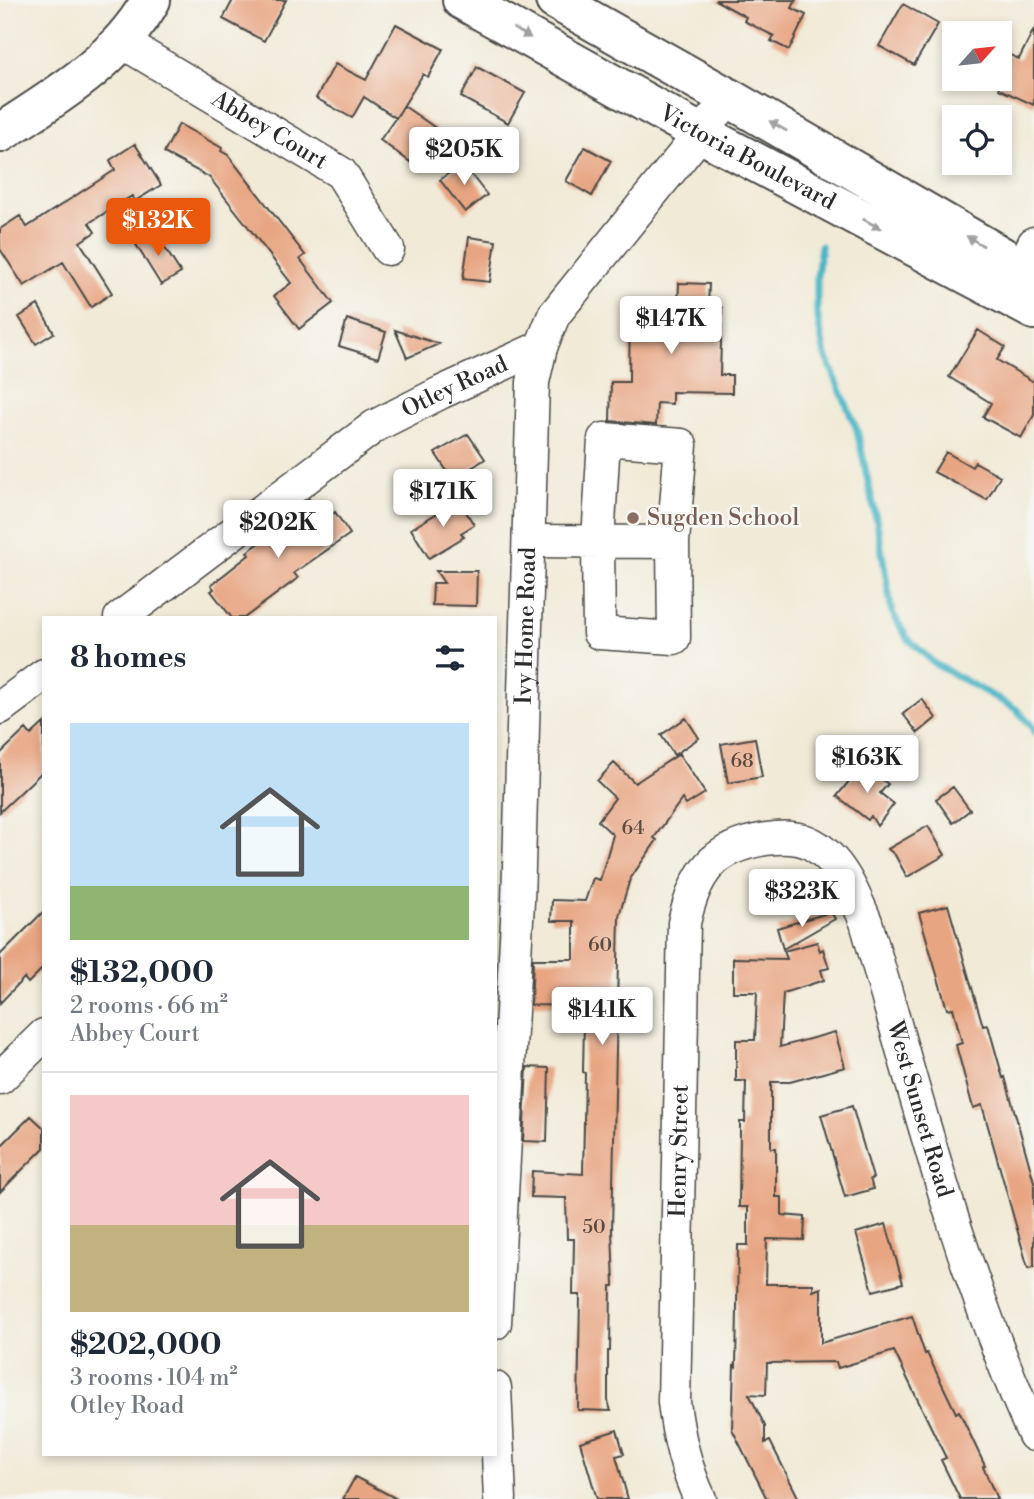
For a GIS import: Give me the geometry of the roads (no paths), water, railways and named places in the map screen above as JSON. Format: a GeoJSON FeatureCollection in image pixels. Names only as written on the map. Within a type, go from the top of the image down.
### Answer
{"type":"FeatureCollection","features":[{"type":"Feature","properties":{"kind":"main road"},"geometry":{"type":"LineString","coordinates":[[0,134],[74,84],[122,42],[151,0]]}},
{"type":"Feature","properties":{"kind":"main road","name":"Victoria Boulevard"},"geometry":{"type":"LineString","coordinates":[[462,0],[702,134],[1027,279]]}},
{"type":"Feature","properties":{"kind":"main road","name":"Victoria Boulevard"},"geometry":{"type":"LineString","coordinates":[[555,0],[729,97],[1027,279]]}},
{"type":"Feature","properties":{"kind":"street","name":"Abbey Court"},"geometry":{"type":"LineString","coordinates":[[122,42],[341,173],[388,249]]}},
{"type":"Feature","properties":{"kind":"street"},"geometry":{"type":"LineString","coordinates":[[541,347],[554,315],[702,134],[729,97]]}},
{"type":"Feature","properties":{"kind":"street","name":"Ivy Home Road"},"geometry":{"type":"LineString","coordinates":[[497,1286],[518,901],[533,382],[541,347]]}},
{"type":"Feature","properties":{"kind":"street","name":"Otley Road"},"geometry":{"type":"LineString","coordinates":[[123,616],[375,426],[541,347]]}},
{"type":"Feature","properties":{"kind":"street"},"geometry":{"type":"LineString","coordinates":[[604,439],[681,445],[673,542],[674,638],[599,633],[598,541],[604,439]]}},
{"type":"Feature","properties":{"kind":"street"},"geometry":{"type":"LineString","coordinates":[[529,541],[673,542]]}},
{"type":"Feature","properties":{"kind":"street"},"geometry":{"type":"LineString","coordinates":[[0,708],[42,676]]}},
{"type":"Feature","properties":{"kind":"street","name":"West Sunset Road"},"geometry":{"type":"LineString","coordinates":[[761,840],[795,838],[813,844],[828,856],[854,893],[866,922],[965,1260],[1006,1372],[1034,1435]]}},
{"type":"Feature","properties":{"kind":"street","name":"Henry Street"},"geometry":{"type":"LineString","coordinates":[[700,1499],[683,1458],[677,1435],[674,1402],[684,923],[697,880],[715,859],[741,844],[761,840]]}},
{"type":"Feature","properties":{"kind":"street"},"geometry":{"type":"LineString","coordinates":[[0,1078],[42,1037]]}},
{"type":"Feature","properties":{"kind":"street"},"geometry":{"type":"LineString","coordinates":[[497,1432],[500,1499]]}},
{"type":"Feature","properties":{"kind":"waterway"},"geometry":{"type":"LineString","coordinates":[[821,246],[817,276],[817,313],[824,351],[857,430],[892,612],[907,638],[935,664],[1016,709],[1034,732]]}},
{"type":"Feature","properties":{"kind":"place","name":"Sugden School"},"geometry":{"type":"Point","coordinates":[633,518]}}]}
